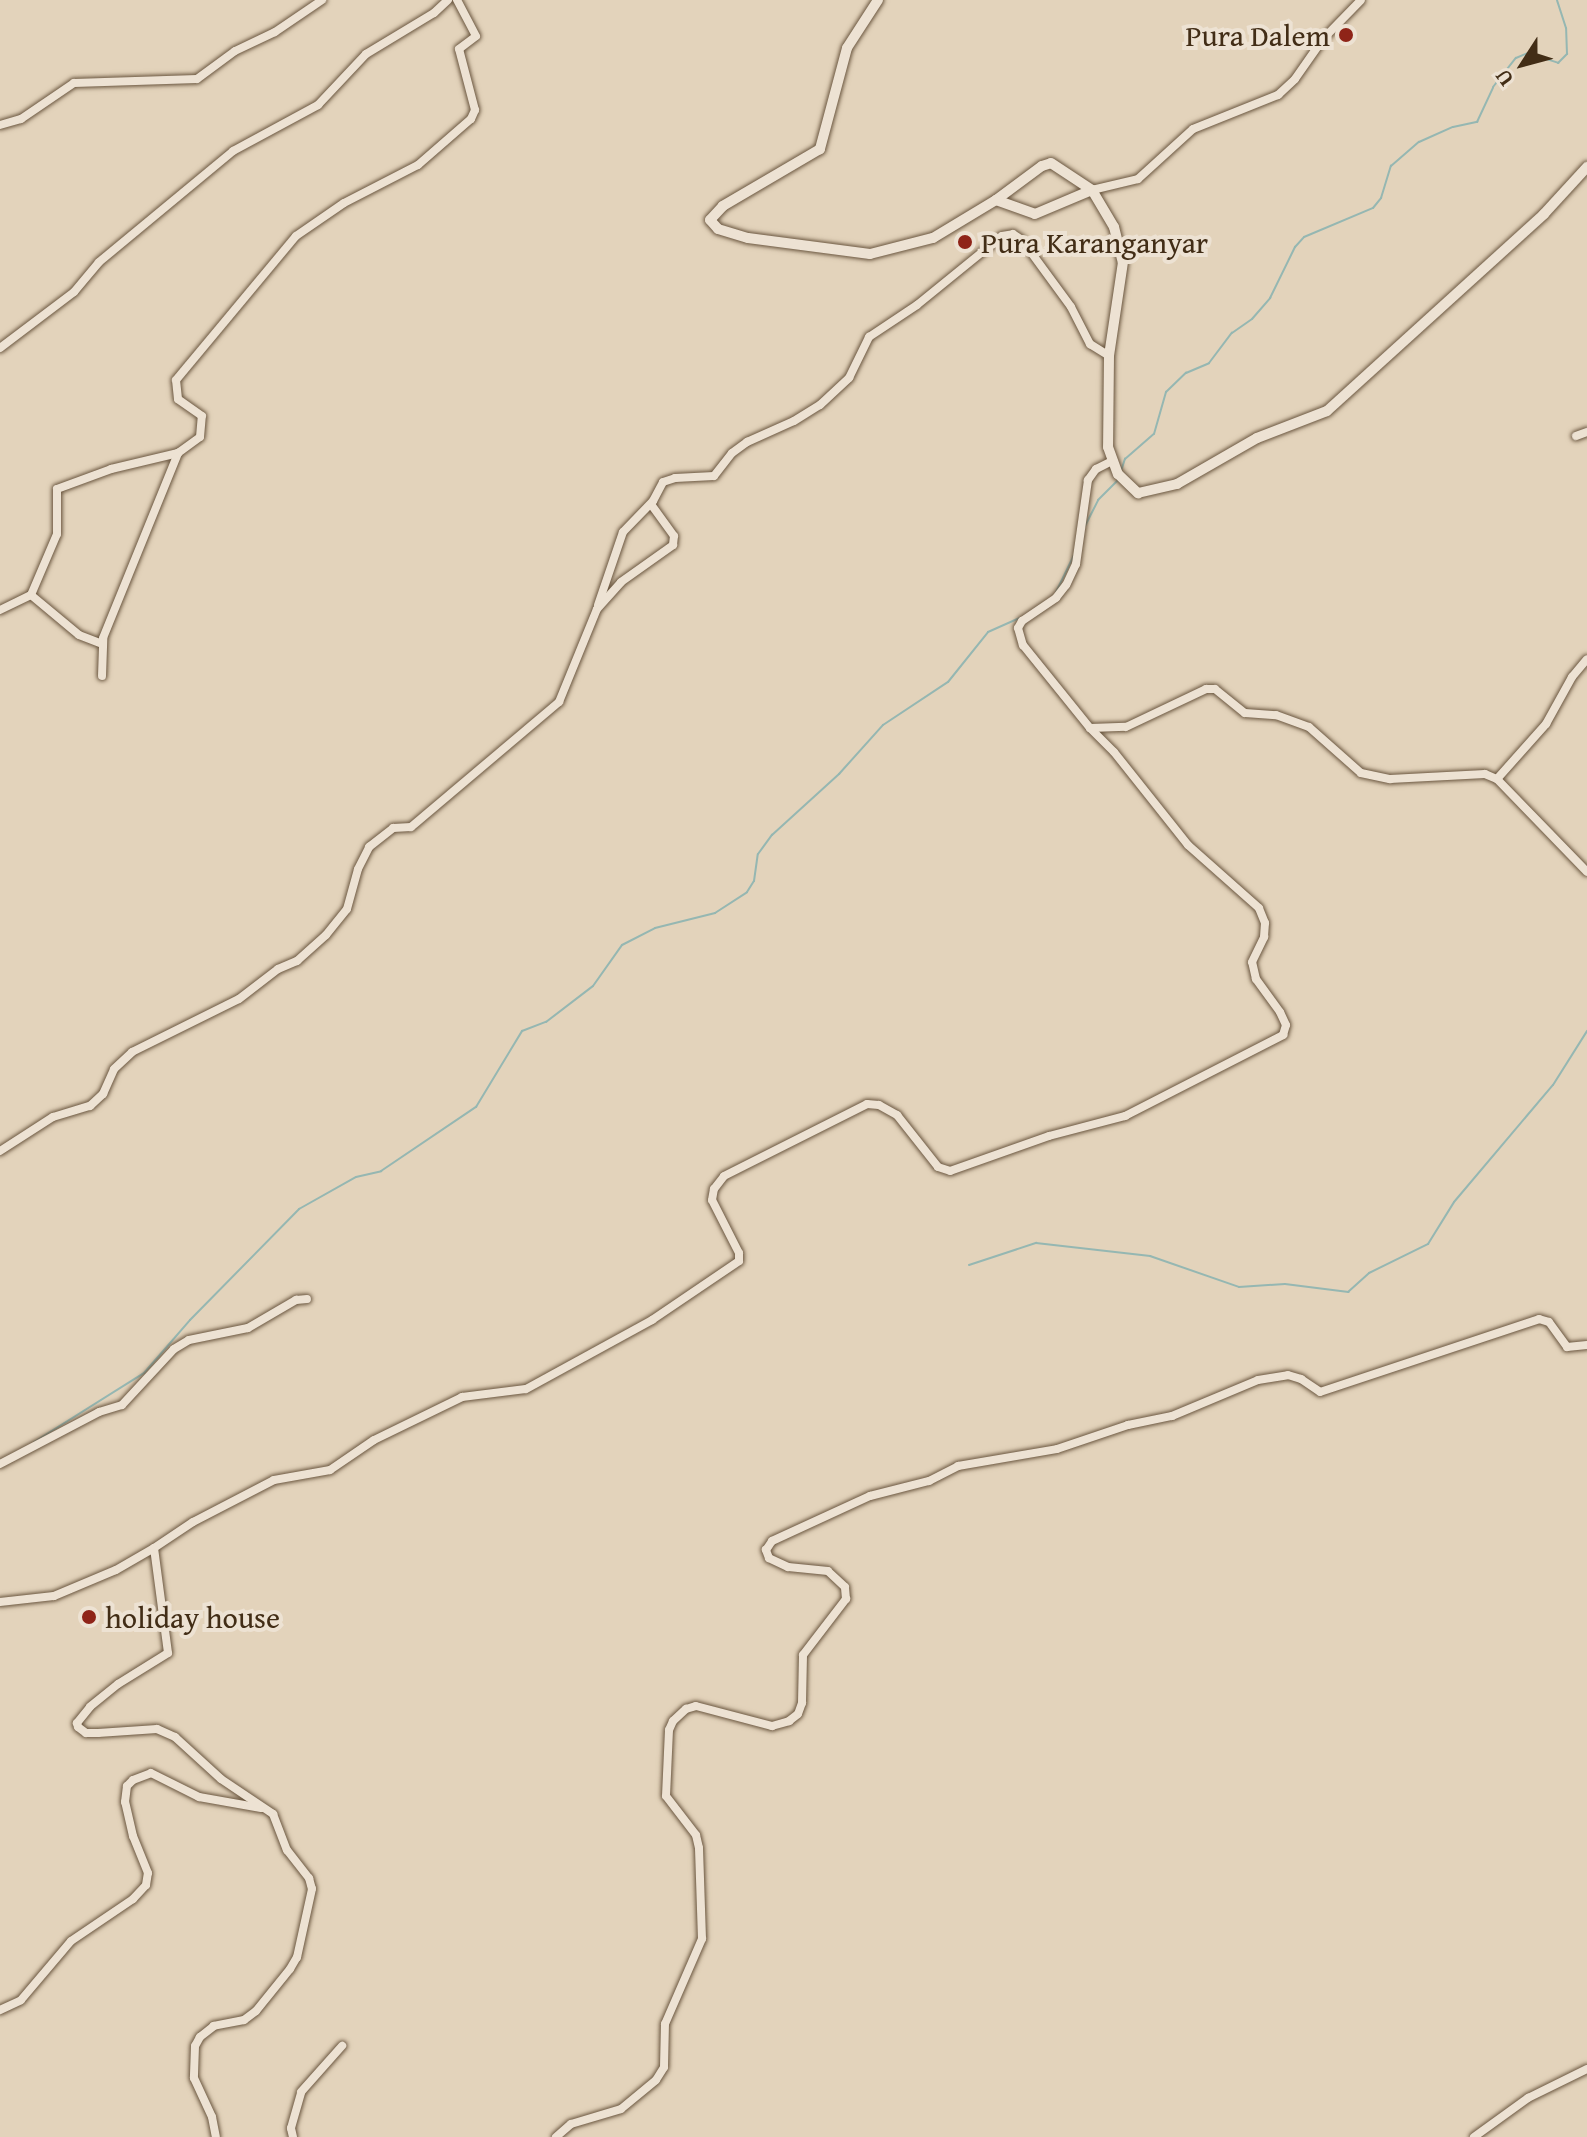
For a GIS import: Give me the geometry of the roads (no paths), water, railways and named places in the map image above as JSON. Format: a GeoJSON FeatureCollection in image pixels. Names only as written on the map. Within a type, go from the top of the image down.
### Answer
{"type":"FeatureCollection","features":[{"type":"Feature","properties":{"kind":"street"},"geometry":{"type":"LineString","coordinates":[[0,125],[21,119],[74,83],[197,79],[235,51],[275,32],[322,0]]}},
{"type":"Feature","properties":{"kind":"street"},"geometry":{"type":"LineString","coordinates":[[0,348],[74,292],[99,262],[233,151],[318,105],[366,54],[434,13],[448,0]]}},
{"type":"Feature","properties":{"kind":"street"},"geometry":{"type":"LineString","coordinates":[[0,610],[31,595],[59,525],[57,489],[127,464],[178,453],[196,442],[204,425],[202,416],[176,395],[178,376],[191,365],[210,336],[262,281],[291,241],[344,203],[418,165],[474,115],[459,49],[476,36],[457,0]]}},
{"type":"Feature","properties":{"kind":"street"},"geometry":{"type":"LineString","coordinates":[[878,0],[847,48],[820,149],[723,206],[710,220],[718,229],[748,238],[870,254],[933,238],[1051,163],[1092,190],[1114,227],[1122,253],[1123,280],[1109,356],[1108,447],[1118,474],[1133,490],[1143,493],[1177,484],[1257,438],[1327,411],[1544,214],[1587,167]]}},
{"type":"Feature","properties":{"kind":"street"},"geometry":{"type":"LineString","coordinates":[[996,200],[1035,214],[1092,190],[1138,179],[1153,169],[1193,129],[1278,95],[1295,79],[1323,39],[1361,0]]}},
{"type":"Feature","properties":{"kind":"street"},"geometry":{"type":"LineString","coordinates":[[0,1151],[53,1117],[90,1106],[103,1094],[114,1069],[132,1052],[239,999],[314,946],[347,909],[358,869],[369,847],[393,828],[411,827],[559,702],[597,609],[620,537],[630,522],[651,504],[667,480],[714,476],[732,453],[747,442],[794,421],[820,405],[849,378],[869,337],[917,305],[1002,236],[1013,234],[1022,240],[1071,307],[1090,344],[1109,356]]}},
{"type":"Feature","properties":{"kind":"street"},"geometry":{"type":"LineString","coordinates":[[1576,436],[1587,432]]}},
{"type":"Feature","properties":{"kind":"street"},"geometry":{"type":"LineString","coordinates":[[102,676],[102,644],[178,453]]}},
{"type":"Feature","properties":{"kind":"street"},"geometry":{"type":"LineString","coordinates":[[0,1602],[54,1596],[116,1570],[193,1522],[274,1480],[330,1470],[374,1440],[462,1397],[526,1389],[652,1320],[739,1261],[739,1253],[712,1200],[714,1189],[724,1176],[867,1104],[879,1105],[897,1115],[938,1167],[950,1171],[1049,1136],[1125,1116],[1283,1035],[1286,1025],[1256,979],[1252,962],[1264,937],[1265,923],[1259,908],[1188,845],[1023,645],[1018,628],[1022,621],[1056,598],[1076,564],[1088,480],[1096,469],[1112,461]]}},
{"type":"Feature","properties":{"kind":"street"},"geometry":{"type":"LineString","coordinates":[[597,609],[621,582],[673,545],[674,536],[651,504]]}},
{"type":"Feature","properties":{"kind":"street"},"geometry":{"type":"LineString","coordinates":[[31,595],[79,635],[102,644]]}},
{"type":"Feature","properties":{"kind":"street"},"geometry":{"type":"LineString","coordinates":[[1497,779],[1546,724],[1572,677],[1587,659]]}},
{"type":"Feature","properties":{"kind":"street"},"geometry":{"type":"LineString","coordinates":[[1090,728],[1126,727],[1210,689],[1245,713],[1276,715],[1309,727],[1361,773],[1390,779],[1485,774],[1497,779],[1587,872]]}},
{"type":"Feature","properties":{"kind":"street"},"geometry":{"type":"LineString","coordinates":[[0,1464],[99,1412],[122,1405],[174,1349],[189,1340],[248,1328],[296,1300],[307,1299]]}},
{"type":"Feature","properties":{"kind":"street"},"geometry":{"type":"LineString","coordinates":[[556,2137],[571,2124],[621,2109],[656,2080],[664,2067],[665,2024],[702,1939],[696,1835],[666,1796],[669,1730],[673,1721],[686,1709],[696,1706],[772,1726],[789,1721],[798,1714],[802,1703],[803,1655],[846,1599],[845,1587],[828,1571],[788,1567],[769,1558],[766,1550],[772,1541],[870,1496],[929,1481],[958,1466],[1057,1449],[1128,1425],[1172,1416],[1258,1380],[1288,1375],[1301,1379],[1320,1392],[1539,1319],[1549,1322],[1567,1347],[1587,1345]]}},
{"type":"Feature","properties":{"kind":"street"},"geometry":{"type":"LineString","coordinates":[[154,1548],[168,1653],[118,1684],[90,1707],[77,1723],[78,1727],[86,1733],[157,1729],[175,1737],[221,1779],[266,1809],[278,1821],[287,1850],[304,1870],[312,1889],[299,1947],[290,1969],[256,2011],[244,2020],[214,2026],[200,2037],[195,2046],[194,2078],[212,2117],[216,2137]]}},
{"type":"Feature","properties":{"kind":"street"},"geometry":{"type":"LineString","coordinates":[[0,2010],[21,2000],[83,1931],[133,1899],[146,1885],[148,1873],[133,1836],[125,1802],[127,1786],[133,1780],[151,1773],[199,1797],[266,1809]]}},
{"type":"Feature","properties":{"kind":"street"},"geometry":{"type":"LineString","coordinates":[[293,2137],[291,2128],[301,2092],[342,2046]]}},
{"type":"Feature","properties":{"kind":"street"},"geometry":{"type":"LineString","coordinates":[[1474,2137],[1528,2098],[1587,2069]]}},
{"type":"Feature","properties":{"kind":"waterway"},"geometry":{"type":"LineString","coordinates":[[1121,471],[1125,459],[1154,434],[1166,392],[1186,373],[1209,363],[1232,333],[1252,319],[1270,298],[1295,247],[1304,237],[1373,208],[1381,198],[1391,166],[1419,142],[1453,127],[1477,122],[1493,87],[1516,58],[1528,53],[1558,63],[1567,54],[1566,28],[1557,0]]}},
{"type":"Feature","properties":{"kind":"waterway"},"geometry":{"type":"LineString","coordinates":[[1085,526],[1098,500],[1118,480]]}},
{"type":"Feature","properties":{"kind":"waterway"},"geometry":{"type":"LineString","coordinates":[[1056,592],[1074,555]]}},
{"type":"Feature","properties":{"kind":"waterway"},"geometry":{"type":"LineString","coordinates":[[34,1442],[144,1373],[190,1320],[299,1209],[356,1177],[381,1171],[476,1107],[522,1031],[546,1022],[593,986],[622,945],[655,928],[715,913],[747,892],[754,881],[758,854],[772,835],[839,774],[883,725],[948,682],[988,632],[1019,618]]}},
{"type":"Feature","properties":{"kind":"waterway"},"geometry":{"type":"LineString","coordinates":[[969,1265],[1036,1243],[1150,1256],[1239,1287],[1285,1284],[1348,1292],[1369,1273],[1428,1244],[1454,1202],[1553,1085],[1587,1031]]}},
{"type":"Feature","properties":{"kind":"place","name":"Pura Dalem"},"geometry":{"type":"Point","coordinates":[1346,35]}},
{"type":"Feature","properties":{"kind":"place","name":"Pura Karanganyar"},"geometry":{"type":"Point","coordinates":[965,242]}},
{"type":"Feature","properties":{"kind":"place","name":"holiday house"},"geometry":{"type":"Point","coordinates":[89,1617]}}]}
